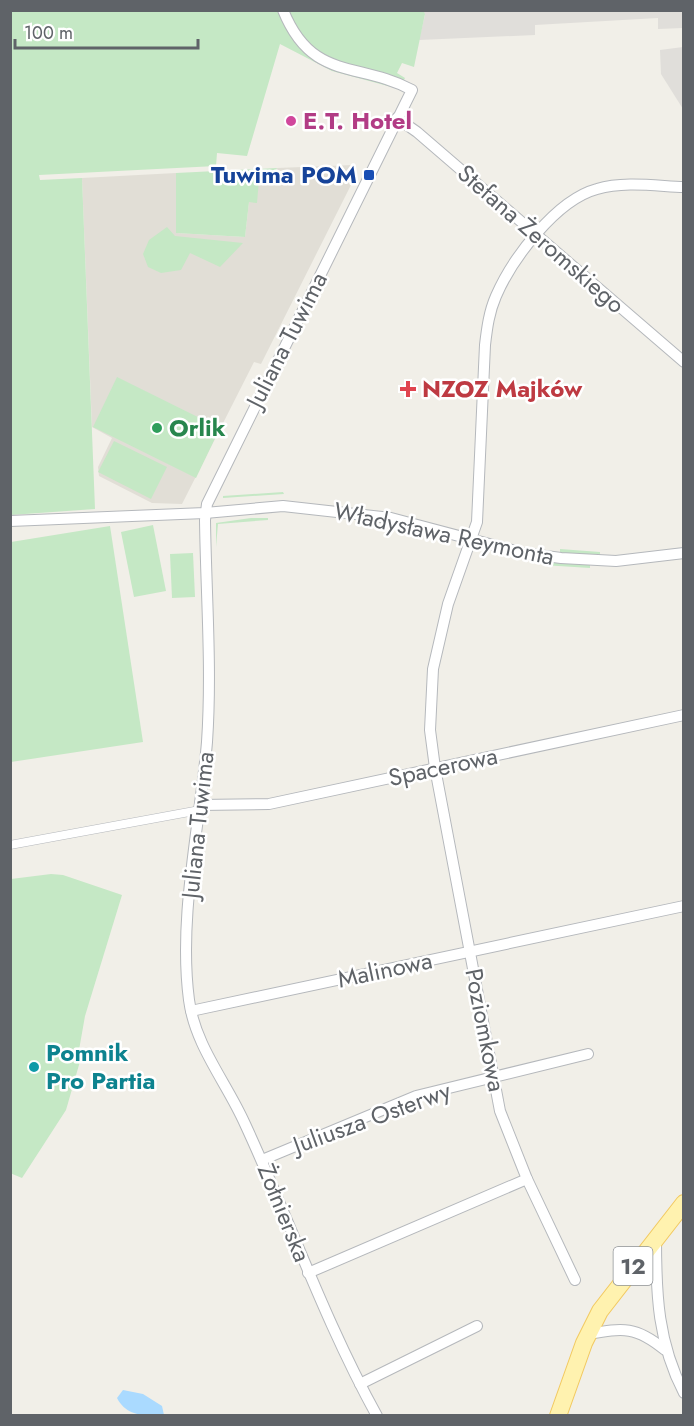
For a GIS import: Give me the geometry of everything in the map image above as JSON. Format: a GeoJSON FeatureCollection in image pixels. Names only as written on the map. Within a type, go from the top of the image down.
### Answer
{"type":"FeatureCollection","features":[{"type":"Feature","properties":{"kind":"main road","name":"12"},"geometry":{"type":"LineString","coordinates":[[558,1416],[588,1334],[613,1292],[684,1203]]}},
{"type":"Feature","properties":{"kind":"street","name":"Juliana Tuwima"},"geometry":{"type":"LineString","coordinates":[[191,1011],[187,943],[209,689],[205,513],[215,483],[412,90],[321,60],[300,40],[283,10]]}},
{"type":"Feature","properties":{"kind":"street","name":"Stefana Żeromskiego"},"geometry":{"type":"LineString","coordinates":[[398,118],[684,362]]}},
{"type":"Feature","properties":{"kind":"street","name":"Poziomkowa"},"geometry":{"type":"LineString","coordinates":[[575,1280],[506,1131],[493,1077],[435,768],[430,730],[433,669],[445,615],[472,540],[479,504],[488,322],[501,288],[536,234],[567,203],[595,189],[623,185],[684,187]]}},
{"type":"Feature","properties":{"kind":"street","name":"Władysława Reymonta"},"geometry":{"type":"LineString","coordinates":[[10,521],[205,513],[262,506],[342,511],[391,518],[523,553],[561,558],[616,561],[684,553]]}},
{"type":"Feature","properties":{"kind":"street","name":"Spacerowa"},"geometry":{"type":"LineString","coordinates":[[200,808],[268,804],[684,715]]}},
{"type":"Feature","properties":{"kind":"street"},"geometry":{"type":"LineString","coordinates":[[10,845],[200,808]]}},
{"type":"Feature","properties":{"kind":"street","name":"Malinowa"},"geometry":{"type":"LineString","coordinates":[[191,1011],[684,906]]}},
{"type":"Feature","properties":{"kind":"street","name":"Żołnierska"},"geometry":{"type":"LineString","coordinates":[[191,1011],[213,1065],[234,1100],[262,1160],[308,1273],[377,1416]]}},
{"type":"Feature","properties":{"kind":"street","name":"Juliusza Osterwy"},"geometry":{"type":"LineString","coordinates":[[262,1160],[416,1096],[588,1054]]}},
{"type":"Feature","properties":{"kind":"street"},"geometry":{"type":"LineString","coordinates":[[308,1273],[527,1179]]}},
{"type":"Feature","properties":{"kind":"street"},"geometry":{"type":"LineString","coordinates":[[656,1236],[657,1300],[665,1350],[684,1393]]}},
{"type":"Feature","properties":{"kind":"street"},"geometry":{"type":"LineString","coordinates":[[360,1384],[477,1326]]}},
{"type":"Feature","properties":{"kind":"street"},"geometry":{"type":"LineString","coordinates":[[588,1334],[621,1328],[636,1331],[665,1350]]}},
{"type":"Feature","properties":{"kind":"street"},"geometry":{"type":"LineString","coordinates":[[672,1370],[684,1364]]}},
{"type":"Feature","properties":{"kind":"shaded area"},"geometry":{"type":"Polygon","coordinates":[[[423,11],[683,11],[683,28],[658,29],[658,18],[535,25],[535,35],[419,40],[425,15],[423,11]]]}},
{"type":"Feature","properties":{"kind":"shaded area"},"geometry":{"type":"Polygon","coordinates":[[[684,47],[683,109],[661,74],[660,50],[684,47]]]}},
{"type":"Feature","properties":{"kind":"shaded area"},"geometry":{"type":"Polygon","coordinates":[[[353,165],[348,175],[353,181],[261,364],[254,362],[182,504],[152,503],[99,476],[98,467],[112,438],[92,427],[82,178],[176,173],[176,233],[245,237],[249,202],[259,180],[271,179],[277,168],[353,165]]]}},
{"type":"Feature","properties":{"kind":"green space"},"geometry":{"type":"Polygon","coordinates":[[[423,10],[425,14],[414,67],[402,63],[397,73],[405,78],[399,89],[332,71],[280,44],[247,156],[217,153],[216,166],[39,175],[40,180],[82,178],[95,509],[11,515],[10,11],[423,10]]]}},
{"type":"Feature","properties":{"kind":"green space"},"geometry":{"type":"Polygon","coordinates":[[[277,168],[271,179],[259,180],[257,203],[249,202],[245,237],[176,233],[176,173],[277,168]]]}},
{"type":"Feature","properties":{"kind":"green space"},"geometry":{"type":"Polygon","coordinates":[[[167,227],[175,236],[243,243],[220,267],[190,253],[181,270],[161,273],[148,267],[143,254],[149,240],[167,227]]]}},
{"type":"Feature","properties":{"kind":"green space","name":"Orlik"},"geometry":{"type":"Polygon","coordinates":[[[117,377],[220,428],[196,478],[93,427],[117,377]]]}},
{"type":"Feature","properties":{"kind":"green space"},"geometry":{"type":"Polygon","coordinates":[[[114,441],[167,467],[151,499],[98,472],[114,441]]]}},
{"type":"Feature","properties":{"kind":"green space"},"geometry":{"type":"Polygon","coordinates":[[[283,492],[284,494],[223,498],[223,496],[283,492]]]}},
{"type":"Feature","properties":{"kind":"green space"},"geometry":{"type":"Polygon","coordinates":[[[268,518],[268,520],[218,524],[216,547],[216,523],[268,518]]]}},
{"type":"Feature","properties":{"kind":"green space"},"geometry":{"type":"Polygon","coordinates":[[[153,525],[166,591],[134,597],[121,532],[153,525]]]}},
{"type":"Feature","properties":{"kind":"green space"},"geometry":{"type":"Polygon","coordinates":[[[110,526],[143,742],[11,762],[11,542],[110,526]]]}},
{"type":"Feature","properties":{"kind":"green space"},"geometry":{"type":"Polygon","coordinates":[[[560,549],[600,552],[600,555],[560,553],[560,549]]]}},
{"type":"Feature","properties":{"kind":"green space"},"geometry":{"type":"Polygon","coordinates":[[[193,553],[195,597],[172,598],[170,554],[193,553]]]}},
{"type":"Feature","properties":{"kind":"green space"},"geometry":{"type":"Polygon","coordinates":[[[543,561],[590,565],[590,568],[543,565],[543,561]]]}},
{"type":"Feature","properties":{"kind":"green space"},"geometry":{"type":"Polygon","coordinates":[[[51,874],[63,875],[122,895],[85,1016],[79,1050],[83,1051],[66,1110],[22,1178],[10,1173],[11,879],[51,874]]]}},
{"type":"Feature","properties":{"kind":"water"},"geometry":{"type":"Polygon","coordinates":[[[123,1390],[143,1394],[162,1406],[164,1415],[143,1415],[126,1409],[117,1398],[123,1390]]]}},
{"type":"Feature","properties":{"kind":"place","name":"E.T. Hotel"},"geometry":{"type":"Point","coordinates":[291,121]}},
{"type":"Feature","properties":{"kind":"place","name":"Tuwima POM"},"geometry":{"type":"Point","coordinates":[369,175]}},
{"type":"Feature","properties":{"kind":"place","name":"NZOZ Majków"},"geometry":{"type":"Point","coordinates":[408,389]}},
{"type":"Feature","properties":{"kind":"place","name":"Orlik"},"geometry":{"type":"Point","coordinates":[157,428]}},
{"type":"Feature","properties":{"kind":"place","name":"Pomnik Pro Partia"},"geometry":{"type":"Point","coordinates":[34,1067]}}]}
